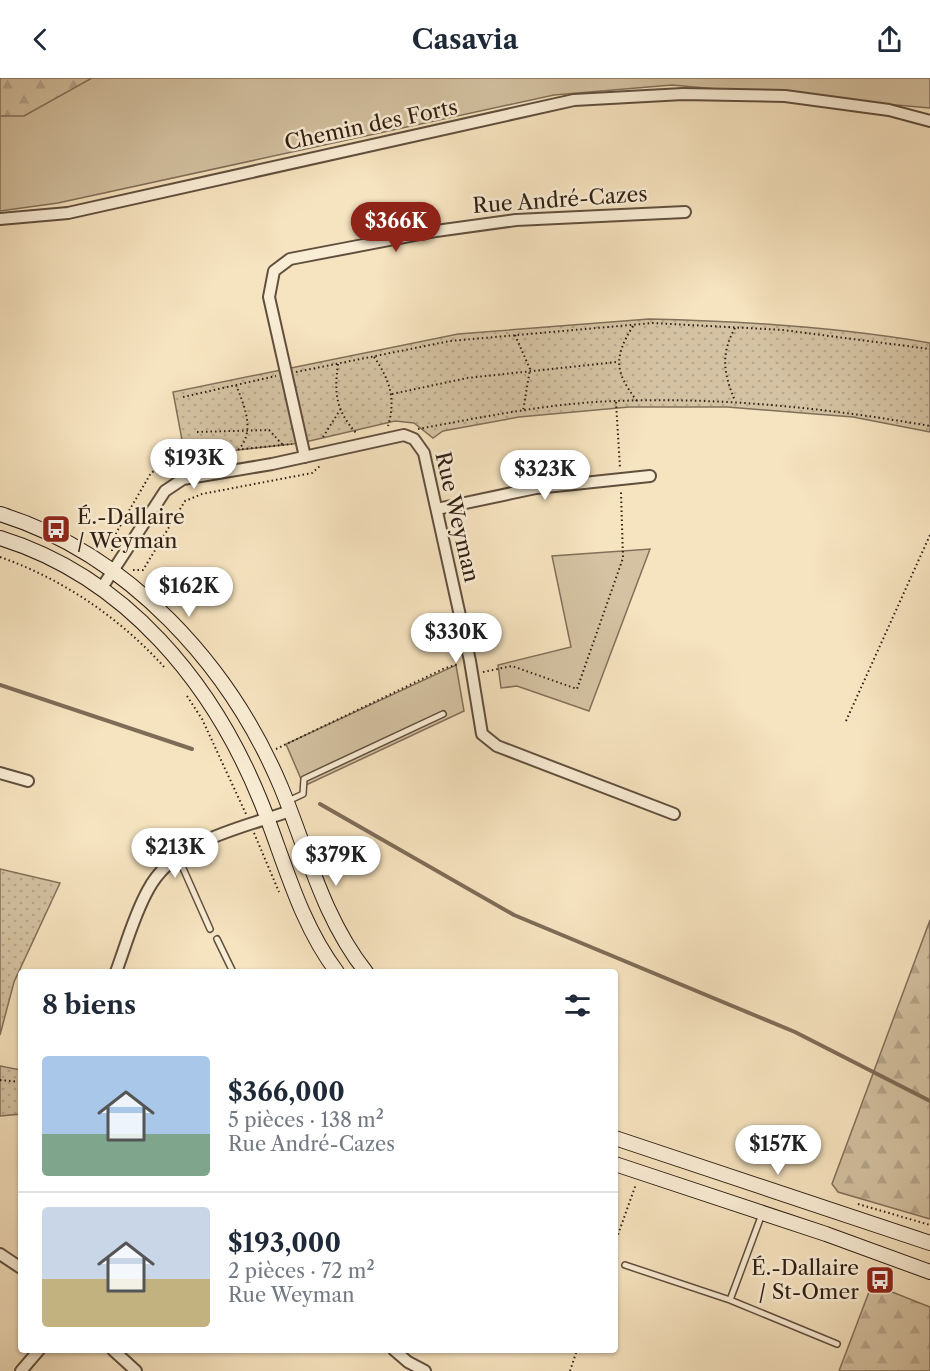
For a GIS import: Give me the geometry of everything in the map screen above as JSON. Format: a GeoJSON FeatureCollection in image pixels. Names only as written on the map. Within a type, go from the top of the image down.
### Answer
{"type":"FeatureCollection","features":[{"type":"Feature","properties":{"kind":"street","name":"Chemin des Forts"},"geometry":{"type":"LineString","coordinates":[[0,219],[68,213],[574,100],[683,94],[785,96],[889,110],[930,121]]}},
{"type":"Feature","properties":{"kind":"street","name":"Rue André-Cazes"},"geometry":{"type":"LineString","coordinates":[[305,457],[269,297],[274,272],[290,259],[436,231],[516,220],[685,212]]}},
{"type":"Feature","properties":{"kind":"street","name":"Rue Weyman"},"geometry":{"type":"LineString","coordinates":[[101,589],[159,500],[172,484],[196,475],[305,457],[404,435],[414,439],[423,453],[470,661],[482,734],[497,746],[674,814]]}},
{"type":"Feature","properties":{"kind":"street"},"geometry":{"type":"LineString","coordinates":[[437,509],[536,488],[650,476]]}},
{"type":"Feature","properties":{"kind":"street"},"geometry":{"type":"LineString","coordinates":[[0,514],[48,533],[112,572],[166,616],[216,672],[265,754],[326,905],[343,938],[364,969]]}},
{"type":"Feature","properties":{"kind":"street"},"geometry":{"type":"LineString","coordinates":[[0,538],[52,559],[101,589],[153,633],[201,687],[236,746],[267,819],[298,902],[335,969]]}},
{"type":"Feature","properties":{"kind":"street"},"geometry":{"type":"LineString","coordinates":[[0,773],[28,781]]}},
{"type":"Feature","properties":{"kind":"street"},"geometry":{"type":"LineString","coordinates":[[117,969],[148,890],[160,873],[178,857],[209,840],[267,819],[288,807]]}},
{"type":"Feature","properties":{"kind":"street"},"geometry":{"type":"LineString","coordinates":[[618,1139],[930,1243]]}},
{"type":"Feature","properties":{"kind":"street"},"geometry":{"type":"LineString","coordinates":[[618,1165],[930,1272]]}},
{"type":"Feature","properties":{"kind":"street"},"geometry":{"type":"LineString","coordinates":[[0,1254],[18,1266]]}},
{"type":"Feature","properties":{"kind":"street"},"geometry":{"type":"LineString","coordinates":[[21,1371],[36,1353]]}},
{"type":"Feature","properties":{"kind":"street"},"geometry":{"type":"LineString","coordinates":[[116,1353],[136,1371]]}},
{"type":"Feature","properties":{"kind":"street"},"geometry":{"type":"LineString","coordinates":[[398,1353],[425,1371]]}},
{"type":"Feature","properties":{"kind":"lane"},"geometry":{"type":"LineString","coordinates":[[288,807],[303,794],[304,779],[443,714]]}},
{"type":"Feature","properties":{"kind":"lane"},"geometry":{"type":"LineString","coordinates":[[178,857],[183,863],[210,929]]}},
{"type":"Feature","properties":{"kind":"lane"},"geometry":{"type":"LineString","coordinates":[[217,939],[232,969]]}},
{"type":"Feature","properties":{"kind":"lane"},"geometry":{"type":"LineString","coordinates":[[730,1300],[762,1213]]}},
{"type":"Feature","properties":{"kind":"lane"},"geometry":{"type":"LineString","coordinates":[[625,1265],[730,1300],[837,1344]]}},
{"type":"Feature","properties":{"kind":"path"},"geometry":{"type":"LineString","coordinates":[[183,397],[450,341],[653,323],[783,330],[930,349]]}},
{"type":"Feature","properties":{"kind":"path"},"geometry":{"type":"LineString","coordinates":[[633,326],[625,339],[617,362],[623,383],[637,401]]}},
{"type":"Feature","properties":{"kind":"path"},"geometry":{"type":"LineString","coordinates":[[735,328],[726,343],[723,363],[735,402]]}},
{"type":"Feature","properties":{"kind":"path"},"geometry":{"type":"LineString","coordinates":[[515,335],[530,369],[524,411]]}},
{"type":"Feature","properties":{"kind":"path"},"geometry":{"type":"LineString","coordinates":[[374,357],[385,373],[392,394],[392,411],[388,426]]}},
{"type":"Feature","properties":{"kind":"path"},"geometry":{"type":"LineString","coordinates":[[392,394],[467,378],[530,369],[617,362]]}},
{"type":"Feature","properties":{"kind":"path"},"geometry":{"type":"LineString","coordinates":[[338,364],[337,400],[340,410],[356,434]]}},
{"type":"Feature","properties":{"kind":"path"},"geometry":{"type":"LineString","coordinates":[[236,385],[246,414],[248,430],[247,442],[237,451]]}},
{"type":"Feature","properties":{"kind":"path"},"geometry":{"type":"LineString","coordinates":[[414,429],[524,411],[615,401],[735,402],[849,412],[930,426]]}},
{"type":"Feature","properties":{"kind":"path"},"geometry":{"type":"LineString","coordinates":[[472,675],[512,666],[576,689],[623,558],[621,479],[615,401]]}},
{"type":"Feature","properties":{"kind":"path"},"geometry":{"type":"LineString","coordinates":[[323,437],[340,410]]}},
{"type":"Feature","properties":{"kind":"path"},"geometry":{"type":"LineString","coordinates":[[197,432],[269,430],[283,445]]}},
{"type":"Feature","properties":{"kind":"path"},"geometry":{"type":"LineString","coordinates":[[112,572],[143,570],[185,501],[202,494],[312,473],[320,469],[322,463]]}},
{"type":"Feature","properties":{"kind":"path"},"geometry":{"type":"LineString","coordinates":[[846,721],[930,535]]}},
{"type":"Feature","properties":{"kind":"path"},"geometry":{"type":"LineString","coordinates":[[0,557],[32,568],[65,585],[116,622],[151,653],[171,675]]}},
{"type":"Feature","properties":{"kind":"path"},"geometry":{"type":"LineString","coordinates":[[265,754],[443,669],[470,661]]}},
{"type":"Feature","properties":{"kind":"path"},"geometry":{"type":"LineString","coordinates":[[183,691],[212,740],[282,898]]}},
{"type":"Feature","properties":{"kind":"path"},"geometry":{"type":"LineString","coordinates":[[0,1080],[18,1082]]}},
{"type":"Feature","properties":{"kind":"path"},"geometry":{"type":"LineString","coordinates":[[618,1235],[636,1184]]}},
{"type":"Feature","properties":{"kind":"path"},"geometry":{"type":"LineString","coordinates":[[570,1371],[576,1353]]}},
{"type":"Feature","properties":{"kind":"green space"},"geometry":{"type":"Polygon","coordinates":[[[0,78],[930,78],[930,108],[672,85],[554,95],[58,203],[0,211],[0,78]]]}},
{"type":"Feature","properties":{"kind":"green space"},"geometry":{"type":"Polygon","coordinates":[[[0,78],[92,78],[24,116],[0,116],[0,78]]]}},
{"type":"Feature","properties":{"kind":"green space"},"geometry":{"type":"Polygon","coordinates":[[[649,319],[790,326],[930,343],[930,432],[853,417],[727,407],[629,407],[519,417],[443,431],[433,438],[414,423],[395,421],[301,443],[185,456],[173,392],[458,334],[649,319]]]}},
{"type":"Feature","properties":{"kind":"green space"},"geometry":{"type":"Polygon","coordinates":[[[650,549],[589,711],[517,686],[501,688],[498,665],[571,647],[552,556],[650,549]]]}},
{"type":"Feature","properties":{"kind":"green space"},"geometry":{"type":"Polygon","coordinates":[[[456,665],[464,711],[304,786],[286,744],[456,665]]]}},
{"type":"Feature","properties":{"kind":"green space"},"geometry":{"type":"Polygon","coordinates":[[[0,869],[60,883],[20,969],[18,969],[0,1035],[0,869]]]}},
{"type":"Feature","properties":{"kind":"green space"},"geometry":{"type":"Polygon","coordinates":[[[930,920],[930,1219],[838,1192],[832,1184],[930,920]]]}},
{"type":"Feature","properties":{"kind":"green space"},"geometry":{"type":"Polygon","coordinates":[[[0,1066],[18,1069],[18,1114],[0,1116],[0,1066]]]}},
{"type":"Feature","properties":{"kind":"green space"},"geometry":{"type":"Polygon","coordinates":[[[872,1284],[930,1307],[930,1371],[839,1371],[872,1284]]]}},
{"type":"Feature","properties":{"kind":"waterway"},"geometry":{"type":"LineString","coordinates":[[0,685],[192,749]]}},
{"type":"Feature","properties":{"kind":"waterway"},"geometry":{"type":"LineString","coordinates":[[320,804],[514,915],[795,1032],[930,1101]]}},
{"type":"Feature","properties":{"kind":"place","name":"É.-Dallaire / Weyman"},"geometry":{"type":"Point","coordinates":[56,529]}},
{"type":"Feature","properties":{"kind":"place","name":"É.-Dallaire / St-Omer"},"geometry":{"type":"Point","coordinates":[880,1280]}}]}
